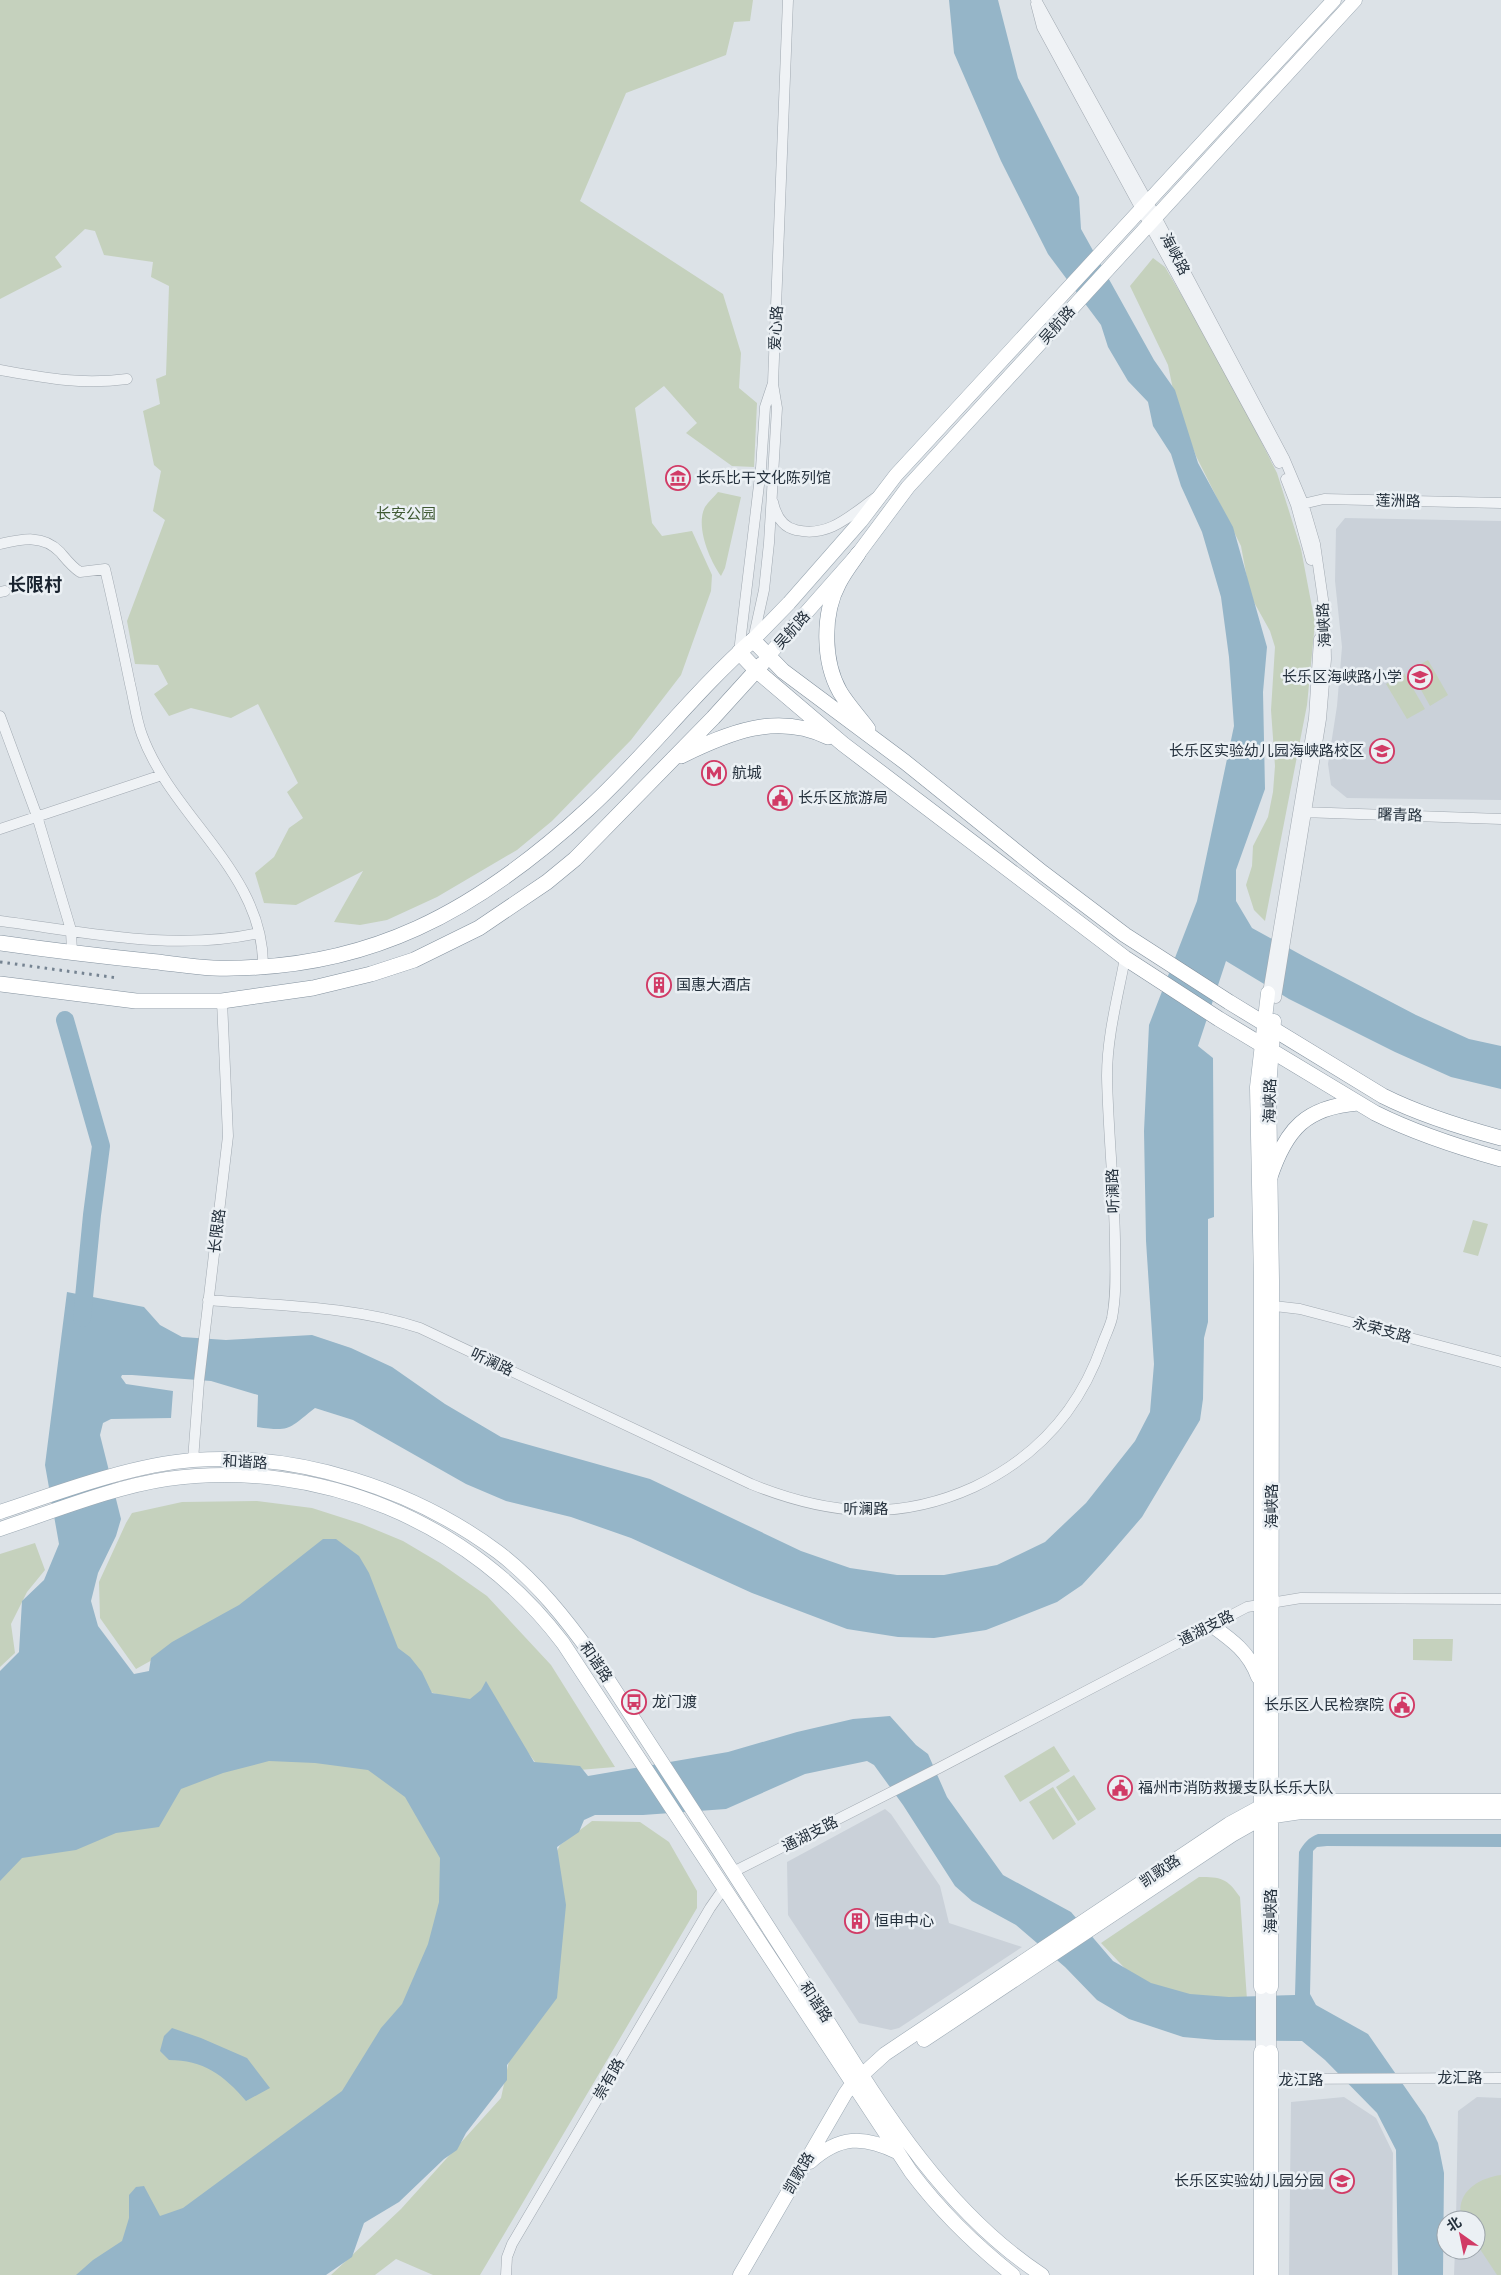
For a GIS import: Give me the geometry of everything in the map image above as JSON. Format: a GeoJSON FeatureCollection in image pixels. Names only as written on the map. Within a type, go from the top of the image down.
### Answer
{"type":"FeatureCollection","features":[{"type":"Feature","properties":{"kind":"highway"},"geometry":{"type":"LineString","coordinates":[[858,554],[838,584],[832,599],[827,636],[829,661],[840,691],[881,746]]}},
{"type":"Feature","properties":{"kind":"highway"},"geometry":{"type":"LineString","coordinates":[[0,943],[212,968],[263,966],[340,955],[385,943],[431,923],[472,901],[514,872],[590,808],[739,652],[753,640],[783,671],[904,762],[1125,935],[1229,1002],[1383,1096],[1407,1108],[1461,1127],[1501,1138]]}},
{"type":"Feature","properties":{"kind":"highway"},"geometry":{"type":"LineString","coordinates":[[739,652],[756,670],[843,744],[1124,958],[1219,1019],[1358,1103],[1400,1125],[1456,1146],[1501,1159]]}},
{"type":"Feature","properties":{"kind":"highway"},"geometry":{"type":"LineString","coordinates":[[0,984],[136,1002],[222,1001],[312,988],[362,976],[414,960],[455,941],[533,892],[575,859],[713,718],[768,657]]}},
{"type":"Feature","properties":{"kind":"highway"},"geometry":{"type":"LineString","coordinates":[[692,701],[702,699],[708,703],[713,718]]}},
{"type":"Feature","properties":{"kind":"highway"},"geometry":{"type":"LineString","coordinates":[[671,761],[724,735],[753,727],[802,728],[823,734],[843,744]]}},
{"type":"Feature","properties":{"kind":"highway"},"geometry":{"type":"LineString","coordinates":[[1270,1177],[1285,1141],[1296,1126],[1325,1109],[1358,1103]]}},
{"type":"Feature","properties":{"kind":"main road","name":"吴航路"},"geometry":{"type":"LineString","coordinates":[[753,640],[813,576],[861,521],[882,493],[1065,290],[1334,0]]}},
{"type":"Feature","properties":{"kind":"main road","name":"吴航路"},"geometry":{"type":"LineString","coordinates":[[768,657],[858,554],[908,487],[1355,0]]}},
{"type":"Feature","properties":{"kind":"main road"},"geometry":{"type":"LineString","coordinates":[[813,576],[812,588],[820,592],[828,589]]}},
{"type":"Feature","properties":{"kind":"main road","name":"海峡路"},"geometry":{"type":"LineString","coordinates":[[1267,1305],[1257,1087],[1266,1048],[1272,996]]}},
{"type":"Feature","properties":{"kind":"main road","name":"海峡路"},"geometry":{"type":"LineString","coordinates":[[1266,1048],[1269,1088],[1270,1177],[1267,1305],[1266,1987]]}},
{"type":"Feature","properties":{"kind":"main road","name":"和谐路"},"geometry":{"type":"LineString","coordinates":[[0,1512],[120,1474],[193,1460],[251,1461],[303,1466],[352,1478],[397,1495],[463,1528],[499,1553],[531,1582],[560,1613],[594,1658],[731,1870],[858,2080],[897,2152],[933,2201],[948,2217],[978,2248],[1013,2275]]}},
{"type":"Feature","properties":{"kind":"main road","name":"和谐路"},"geometry":{"type":"LineString","coordinates":[[0,1529],[147,1483],[189,1477],[247,1476],[288,1479],[328,1487],[367,1498],[427,1525],[480,1559],[517,1591],[548,1624],[642,1762],[724,1888],[858,2080],[955,2201],[989,2236],[1042,2275]]}},
{"type":"Feature","properties":{"kind":"main road","name":"海峡路"},"geometry":{"type":"LineString","coordinates":[[1266,1604],[1261,1684],[1267,1811]]}},
{"type":"Feature","properties":{"kind":"main road"},"geometry":{"type":"LineString","coordinates":[[1211,1625],[1243,1650],[1254,1666],[1261,1684]]}},
{"type":"Feature","properties":{"kind":"main road","name":"凯歌路"},"geometry":{"type":"LineString","coordinates":[[740,2275],[800,2171],[858,2080],[890,2062],[1092,1922],[1267,1811],[1301,1800],[1501,1801]]}},
{"type":"Feature","properties":{"kind":"main road","name":"凯歌路"},"geometry":{"type":"LineString","coordinates":[[1267,1811],[1501,1812]]}},
{"type":"Feature","properties":{"kind":"main road","name":"海峡路"},"geometry":{"type":"LineString","coordinates":[[1266,2052],[1266,2273]]}},
{"type":"Feature","properties":{"kind":"main road"},"geometry":{"type":"LineString","coordinates":[[800,2171],[828,2148],[849,2141],[876,2143],[897,2152]]}},
{"type":"Feature","properties":{"kind":"street","name":"爱心路"},"geometry":{"type":"LineString","coordinates":[[739,652],[761,468],[765,407],[773,383],[788,0]]}},
{"type":"Feature","properties":{"kind":"street","name":"海峡路"},"geometry":{"type":"LineString","coordinates":[[1036,0],[1300,504],[1319,615],[1319,650],[1314,718],[1302,812],[1272,996]]}},
{"type":"Feature","properties":{"kind":"street"},"geometry":{"type":"LineString","coordinates":[[0,370],[66,382],[107,382],[127,379]]}},
{"type":"Feature","properties":{"kind":"street"},"geometry":{"type":"LineString","coordinates":[[753,640],[764,590],[777,408],[773,383]]}},
{"type":"Feature","properties":{"kind":"street"},"geometry":{"type":"LineString","coordinates":[[771,496],[775,512],[780,521],[791,529],[810,534],[826,531],[882,493]]}},
{"type":"Feature","properties":{"kind":"street","name":"莲洲路"},"geometry":{"type":"LineString","coordinates":[[1300,504],[1324,500],[1501,503]]}},
{"type":"Feature","properties":{"kind":"street"},"geometry":{"type":"LineString","coordinates":[[0,544],[20,539],[35,538],[46,541],[80,572],[105,569],[142,735],[162,775],[235,876],[263,945],[263,966]]}},
{"type":"Feature","properties":{"kind":"street"},"geometry":{"type":"LineString","coordinates":[[0,716],[37,816],[70,930],[72,953]]}},
{"type":"Feature","properties":{"kind":"street"},"geometry":{"type":"LineString","coordinates":[[0,829],[162,775]]}},
{"type":"Feature","properties":{"kind":"street","name":"曙青路"},"geometry":{"type":"LineString","coordinates":[[1302,812],[1501,819]]}},
{"type":"Feature","properties":{"kind":"street"},"geometry":{"type":"LineString","coordinates":[[0,921],[106,936],[188,941],[220,940],[259,934]]}},
{"type":"Feature","properties":{"kind":"street","name":"听澜路"},"geometry":{"type":"LineString","coordinates":[[208,1300],[364,1314],[420,1328],[751,1484],[801,1502],[855,1512],[877,1512],[922,1505],[948,1497],[988,1480],[1022,1459],[1044,1440],[1080,1395],[1096,1364],[1112,1319],[1115,1255],[1107,1064],[1124,958]]}},
{"type":"Feature","properties":{"kind":"street","name":"长限路"},"geometry":{"type":"LineString","coordinates":[[193,1460],[199,1381],[228,1136],[222,1001]]}},
{"type":"Feature","properties":{"kind":"street","name":"永荣支路"},"geometry":{"type":"LineString","coordinates":[[1267,1305],[1300,1309],[1501,1362]]}},
{"type":"Feature","properties":{"kind":"street","name":"通湖支路"},"geometry":{"type":"LineString","coordinates":[[731,1870],[888,1795],[1247,1607],[1301,1598],[1501,1599]]}},
{"type":"Feature","properties":{"kind":"street","name":"崇有路"},"geometry":{"type":"LineString","coordinates":[[506,2275],[507,2257],[512,2244],[710,1908],[724,1888]]}},
{"type":"Feature","properties":{"kind":"street","name":"海峡路"},"geometry":{"type":"LineString","coordinates":[[1266,1987],[1266,2052]]}},
{"type":"Feature","properties":{"kind":"street","name":"龙汇路"},"geometry":{"type":"LineString","coordinates":[[1340,2080],[1501,2078]]}},
{"type":"Feature","properties":{"kind":"street","name":"龙江路"},"geometry":{"type":"LineString","coordinates":[[1266,2079],[1340,2080]]}},
{"type":"Feature","properties":{"kind":"shaded area","name":"长乐区海峡路小学"},"geometry":{"type":"Polygon","coordinates":[[[1345,518],[1501,521],[1501,800],[1347,798],[1331,785],[1328,764],[1337,706],[1342,647],[1335,581],[1336,529],[1345,518]]]}},
{"type":"Feature","properties":{"kind":"shaded area"},"geometry":{"type":"Polygon","coordinates":[[[885,1809],[891,1814],[940,1886],[949,1923],[1022,1947],[899,2028],[891,2030],[859,2023],[788,1915],[787,1862],[885,1809]]]}},
{"type":"Feature","properties":{"kind":"shaded area","name":"长乐区实验幼儿园分园"},"geometry":{"type":"Polygon","coordinates":[[[1344,2097],[1376,2118],[1393,2153],[1392,2275],[1289,2275],[1291,2102],[1344,2097]]]}},
{"type":"Feature","properties":{"kind":"shaded area"},"geometry":{"type":"Polygon","coordinates":[[[1477,2097],[1501,2098],[1501,2275],[1454,2275],[1455,2260],[1486,2260],[1486,2210],[1456,2210],[1458,2111],[1477,2097]]]}},
{"type":"Feature","properties":{"kind":"green space","name":"长安公园"},"geometry":{"type":"Polygon","coordinates":[[[0,0],[753,0],[750,21],[734,22],[726,55],[626,93],[580,201],[723,294],[741,353],[739,388],[757,403],[754,467],[732,466],[686,433],[697,423],[664,386],[635,408],[652,523],[662,536],[692,531],[712,575],[711,591],[681,675],[631,740],[552,821],[517,850],[437,897],[387,920],[360,925],[334,922],[363,871],[296,905],[264,903],[255,873],[274,857],[289,828],[303,818],[287,792],[298,783],[258,704],[231,718],[191,708],[169,716],[154,694],[168,684],[158,665],[135,664],[127,621],[165,520],[153,511],[161,471],[154,465],[143,411],[160,404],[156,379],[166,375],[169,286],[151,277],[153,262],[104,255],[95,231],[85,229],[55,257],[62,267],[0,299],[0,0]]]}},
{"type":"Feature","properties":{"kind":"green space"},"geometry":{"type":"Polygon","coordinates":[[[1153,258],[1165,267],[1221,362],[1277,473],[1301,549],[1315,623],[1307,705],[1265,921],[1254,910],[1246,885],[1252,866],[1253,846],[1268,817],[1273,792],[1275,766],[1271,710],[1275,647],[1270,631],[1250,595],[1241,546],[1196,456],[1176,404],[1168,365],[1130,286],[1153,258]]]}},
{"type":"Feature","properties":{"kind":"green space"},"geometry":{"type":"Polygon","coordinates":[[[718,492],[741,497],[725,568],[721,576],[708,553],[702,524],[702,515],[705,507],[718,492]]]}},
{"type":"Feature","properties":{"kind":"green space"},"geometry":{"type":"Polygon","coordinates":[[[1428,660],[1448,695],[1430,706],[1410,670],[1428,660]]]}},
{"type":"Feature","properties":{"kind":"green space"},"geometry":{"type":"Polygon","coordinates":[[[1404,673],[1425,709],[1407,719],[1386,684],[1404,673]]]}},
{"type":"Feature","properties":{"kind":"green space"},"geometry":{"type":"Polygon","coordinates":[[[1473,1220],[1488,1224],[1478,1256],[1463,1252],[1473,1220]]]}},
{"type":"Feature","properties":{"kind":"green space"},"geometry":{"type":"Polygon","coordinates":[[[257,1501],[312,1508],[362,1524],[403,1541],[440,1563],[487,1596],[551,1665],[615,1767],[543,1773],[500,1714],[424,1690],[179,1645],[136,1669],[100,1618],[99,1582],[132,1513],[182,1502],[257,1501]]]}},
{"type":"Feature","properties":{"kind":"green space"},"geometry":{"type":"Polygon","coordinates":[[[35,1543],[45,1570],[27,1592],[11,1624],[15,1653],[0,1667],[0,1554],[35,1543]]]}},
{"type":"Feature","properties":{"kind":"green space"},"geometry":{"type":"Polygon","coordinates":[[[1413,1639],[1453,1639],[1452,1661],[1413,1660],[1413,1639]]]}},
{"type":"Feature","properties":{"kind":"green space"},"geometry":{"type":"Polygon","coordinates":[[[356,1741],[452,1838],[429,2007],[296,2160],[115,2275],[0,2275],[0,1862],[232,1746],[356,1741]]]}},
{"type":"Feature","properties":{"kind":"green space"},"geometry":{"type":"Polygon","coordinates":[[[1054,1746],[1070,1771],[1020,1802],[1004,1776],[1054,1746]]]}},
{"type":"Feature","properties":{"kind":"green space"},"geometry":{"type":"Polygon","coordinates":[[[1074,1775],[1096,1809],[1078,1821],[1056,1787],[1074,1775]]]}},
{"type":"Feature","properties":{"kind":"green space"},"geometry":{"type":"Polygon","coordinates":[[[1053,1787],[1076,1824],[1053,1840],[1029,1802],[1053,1787]]]}},
{"type":"Feature","properties":{"kind":"green space"},"geometry":{"type":"Polygon","coordinates":[[[592,1821],[640,1822],[669,1842],[697,1891],[697,1908],[480,2275],[433,2275],[396,2259],[375,2275],[331,2275],[401,2209],[501,2098],[552,1861],[560,1845],[592,1821]]]}},
{"type":"Feature","properties":{"kind":"green space"},"geometry":{"type":"Polygon","coordinates":[[[1199,1877],[1213,1877],[1223,1880],[1240,1897],[1247,2000],[1210,2003],[1135,1979],[1101,1943],[1199,1877]]]}},
{"type":"Feature","properties":{"kind":"green space"},"geometry":{"type":"Polygon","coordinates":[[[1501,2175],[1501,2275],[1497,2275],[1486,2258],[1486,2210],[1460,2210],[1461,2202],[1470,2188],[1476,2183],[1501,2175]]]}},
{"type":"Feature","properties":{"kind":"water"},"geometry":{"type":"Polygon","coordinates":[[[949,0],[998,0],[1018,78],[1079,197],[1081,229],[1154,360],[1175,390],[1198,463],[1233,527],[1267,647],[1263,692],[1265,789],[1236,870],[1236,901],[1252,928],[1305,957],[1416,1015],[1469,1039],[1501,1046],[1501,1089],[1451,1077],[1395,1052],[1289,999],[1226,961],[1198,1046],[1213,1058],[1214,1217],[1208,1219],[1208,1322],[1204,1338],[1203,1399],[1200,1420],[1142,1517],[1082,1585],[1057,1602],[986,1630],[934,1638],[898,1637],[847,1629],[752,1593],[631,1538],[571,1517],[506,1501],[466,1484],[353,1420],[315,1408],[294,1425],[283,1429],[257,1427],[258,1395],[211,1381],[132,1375],[122,1375],[121,1377],[126,1384],[173,1391],[171,1418],[111,1419],[103,1423],[100,1435],[121,1519],[116,1536],[98,1573],[91,1601],[98,1626],[134,1674],[149,1671],[151,1658],[172,1642],[239,1605],[323,1539],[336,1539],[359,1556],[369,1573],[398,1648],[410,1657],[422,1672],[432,1693],[470,1699],[481,1690],[486,1681],[534,1762],[580,1766],[588,1776],[728,1752],[797,1732],[853,1719],[890,1716],[916,1745],[928,1754],[947,1797],[1003,1875],[1071,1912],[1113,1961],[1151,1983],[1190,1994],[1229,1997],[1295,1995],[1299,1852],[1307,1841],[1318,1834],[1501,1834],[1501,1847],[1327,1846],[1317,1847],[1313,1851],[1310,1994],[1316,2005],[1368,2034],[1425,2116],[1438,2143],[1444,2173],[1444,2210],[1436,2210],[1436,2260],[1443,2260],[1443,2275],[1398,2275],[1396,2150],[1377,2113],[1325,2060],[1302,2041],[1216,2040],[1183,2037],[1129,2019],[1097,2000],[1065,1967],[1016,1925],[972,1901],[955,1886],[903,1805],[874,1765],[867,1761],[805,1774],[726,1809],[643,1815],[595,1815],[584,1820],[579,1832],[557,1847],[566,1905],[557,1998],[507,2065],[507,2080],[466,2133],[457,2150],[444,2159],[399,2202],[364,2223],[352,2257],[326,2275],[76,2275],[93,2260],[122,2241],[129,2218],[129,2195],[136,2187],[144,2186],[160,2216],[183,2208],[342,2091],[381,2028],[402,2004],[428,1944],[439,1902],[440,1858],[405,1797],[368,1770],[315,1763],[269,1761],[223,1773],[181,1789],[159,1827],[116,1833],[76,1850],[22,1858],[0,1881],[0,1671],[19,1652],[22,1601],[44,1580],[59,1544],[45,1465],[67,1292],[144,1307],[160,1325],[182,1337],[226,1340],[312,1335],[351,1348],[392,1367],[445,1404],[501,1437],[650,1479],[801,1551],[850,1568],[897,1575],[944,1575],[997,1565],[1045,1542],[1086,1503],[1135,1441],[1150,1412],[1154,1364],[1146,1241],[1144,1131],[1149,1025],[1197,901],[1234,726],[1229,657],[1221,597],[1202,532],[1181,486],[1171,454],[1153,426],[1148,402],[1128,381],[1108,347],[1101,325],[1048,254],[1001,161],[954,53],[949,0]]]}},
{"type":"Feature","properties":{"kind":"water"},"geometry":{"type":"Polygon","coordinates":[[[172,2028],[247,2058],[270,2088],[246,2101],[221,2077],[203,2066],[169,2060],[160,2051],[164,2036],[172,2028]]]}},
{"type":"Feature","properties":{"kind":"waterway"},"geometry":{"type":"LineString","coordinates":[[65,1020],[101,1146],[82,1318]]}},
{"type":"Feature","properties":{"kind":"railway"},"geometry":{"type":"LineString","coordinates":[[0,962],[118,978]]}},
{"type":"Feature","properties":{"kind":"place","name":"长乐比干文化陈列馆"},"geometry":{"type":"Point","coordinates":[678,478]}},
{"type":"Feature","properties":{"kind":"place","name":"长乐区海峡路小学"},"geometry":{"type":"Point","coordinates":[1420,677]}},
{"type":"Feature","properties":{"kind":"place","name":"长乐区实验幼儿园海峡路校区"},"geometry":{"type":"Point","coordinates":[1382,751]}},
{"type":"Feature","properties":{"kind":"place","name":"航城"},"geometry":{"type":"Point","coordinates":[714,773]}},
{"type":"Feature","properties":{"kind":"place","name":"长乐区旅游局"},"geometry":{"type":"Point","coordinates":[780,798]}},
{"type":"Feature","properties":{"kind":"place","name":"国惠大酒店"},"geometry":{"type":"Point","coordinates":[659,985]}},
{"type":"Feature","properties":{"kind":"place","name":"龙门渡"},"geometry":{"type":"Point","coordinates":[634,1702]}},
{"type":"Feature","properties":{"kind":"place","name":"长乐区人民检察院"},"geometry":{"type":"Point","coordinates":[1402,1705]}},
{"type":"Feature","properties":{"kind":"place","name":"福州市消防救援支队长乐大队"},"geometry":{"type":"Point","coordinates":[1120,1788]}},
{"type":"Feature","properties":{"kind":"place","name":"恒申中心"},"geometry":{"type":"Point","coordinates":[857,1921]}},
{"type":"Feature","properties":{"kind":"place","name":"长乐区实验幼儿园分园"},"geometry":{"type":"Point","coordinates":[1342,2181]}},
{"type":"Feature","properties":{"kind":"district","name":"长限村"},"geometry":{"type":"Point","coordinates":[35,584]}}]}
